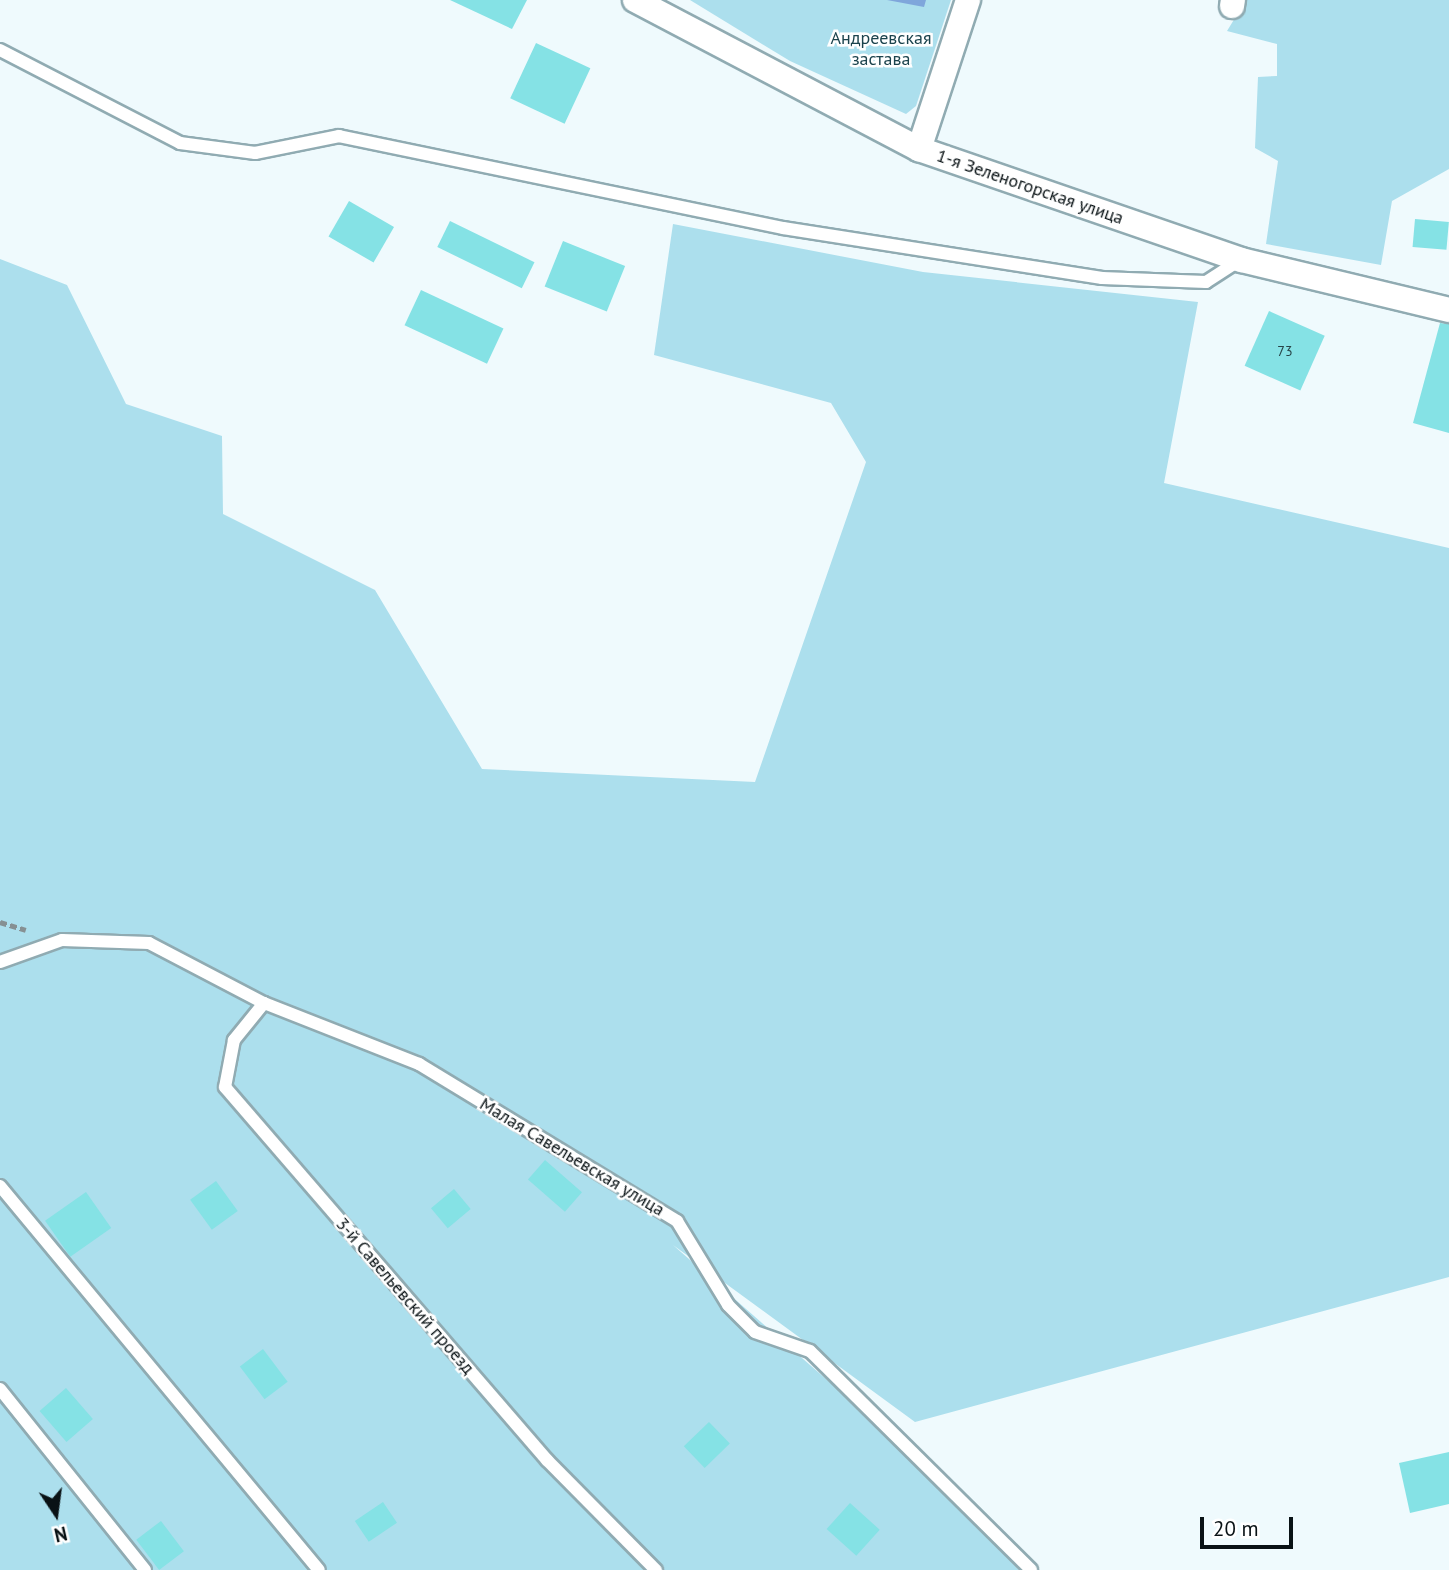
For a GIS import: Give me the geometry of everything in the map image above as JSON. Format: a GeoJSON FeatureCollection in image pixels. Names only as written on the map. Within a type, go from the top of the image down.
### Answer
{"type":"FeatureCollection","features":[{"type":"Feature","properties":{"kind":"street","name":"1-я Зеленогорская улица"},"geometry":{"type":"LineString","coordinates":[[635,0],[919,149],[1241,260],[1449,310]]}},
{"type":"Feature","properties":{"kind":"street"},"geometry":{"type":"LineString","coordinates":[[919,149],[968,0]]}},
{"type":"Feature","properties":{"kind":"lane"},"geometry":{"type":"LineString","coordinates":[[0,50],[180,143],[255,153],[339,136],[783,228],[1102,278],[1206,282],[1241,260]]}},
{"type":"Feature","properties":{"kind":"lane","name":"Малая Савельевская улица"},"geometry":{"type":"LineString","coordinates":[[0,962],[62,940],[149,943],[264,1003],[419,1064],[677,1222],[728,1305],[755,1332],[810,1351],[1031,1570]]}},
{"type":"Feature","properties":{"kind":"lane","name":"3-й Савельевский проезд"},"geometry":{"type":"LineString","coordinates":[[264,1003],[234,1040],[225,1087],[547,1460],[656,1570]]}},
{"type":"Feature","properties":{"kind":"lane"},"geometry":{"type":"LineString","coordinates":[[0,1186],[319,1570]]}},
{"type":"Feature","properties":{"kind":"lane"},"geometry":{"type":"LineString","coordinates":[[0,1390],[145,1570]]}},
{"type":"Feature","properties":{"kind":"green space","name":"Андреевская застава"},"geometry":{"type":"Polygon","coordinates":[[[690,0],[951,0],[916,106],[906,114],[790,61],[690,0]]]}},
{"type":"Feature","properties":{"kind":"green space"},"geometry":{"type":"Polygon","coordinates":[[[1246,0],[1449,0],[1449,169],[1392,201],[1381,265],[1266,244],[1278,161],[1255,148],[1258,77],[1277,76],[1277,44],[1227,31],[1246,0]]]}},
{"type":"Feature","properties":{"kind":"green space"},"geometry":{"type":"Polygon","coordinates":[[[673,224],[923,272],[1198,302],[1164,483],[1449,548],[1449,1277],[915,1422],[673,1245],[922,1463],[1019,1570],[0,1570],[0,259],[67,285],[126,404],[222,436],[223,514],[375,590],[482,769],[755,782],[866,462],[831,403],[654,355],[673,224]]]}},
{"type":"Feature","properties":{"kind":"water"},"geometry":{"type":"Polygon","coordinates":[[[887,0],[926,0],[924,7],[887,0]]]}},
{"type":"Feature","properties":{"kind":"building"},"geometry":{"type":"Polygon","coordinates":[[[450,0],[527,0],[512,29],[450,0]]]}},
{"type":"Feature","properties":{"kind":"building"},"geometry":{"type":"Polygon","coordinates":[[[536,43],[590,68],[565,124],[510,98],[536,43]]]}},
{"type":"Feature","properties":{"kind":"building"},"geometry":{"type":"Polygon","coordinates":[[[349,201],[394,227],[374,263],[328,237],[349,201]]]}},
{"type":"Feature","properties":{"kind":"building"},"geometry":{"type":"Polygon","coordinates":[[[1415,219],[1449,222],[1446,250],[1413,247],[1415,219]]]}},
{"type":"Feature","properties":{"kind":"building"},"geometry":{"type":"Polygon","coordinates":[[[450,221],[534,262],[522,288],[437,247],[450,221]]]}},
{"type":"Feature","properties":{"kind":"building"},"geometry":{"type":"Polygon","coordinates":[[[563,241],[625,266],[607,312],[545,286],[563,241]]]}},
{"type":"Feature","properties":{"kind":"building"},"geometry":{"type":"Polygon","coordinates":[[[421,290],[503,328],[487,364],[405,325],[421,290]]]}},
{"type":"Feature","properties":{"kind":"building"},"geometry":{"type":"Polygon","coordinates":[[[1269,311],[1325,336],[1300,391],[1245,366],[1269,311]]]}},
{"type":"Feature","properties":{"kind":"building"},"geometry":{"type":"Polygon","coordinates":[[[1440,323],[1449,324],[1449,433],[1413,423],[1440,323]]]}},
{"type":"Feature","properties":{"kind":"building"},"geometry":{"type":"Polygon","coordinates":[[[545,1160],[582,1192],[565,1212],[528,1180],[545,1160]]]}},
{"type":"Feature","properties":{"kind":"building"},"geometry":{"type":"Polygon","coordinates":[[[216,1181],[238,1211],[212,1230],[190,1200],[216,1181]]]}},
{"type":"Feature","properties":{"kind":"building"},"geometry":{"type":"Polygon","coordinates":[[[454,1189],[471,1209],[448,1228],[431,1208],[454,1189]]]}},
{"type":"Feature","properties":{"kind":"building"},"geometry":{"type":"Polygon","coordinates":[[[86,1192],[111,1228],[70,1257],[45,1221],[86,1192]]]}},
{"type":"Feature","properties":{"kind":"building"},"geometry":{"type":"Polygon","coordinates":[[[263,1349],[288,1382],[265,1399],[240,1366],[263,1349]]]}},
{"type":"Feature","properties":{"kind":"building"},"geometry":{"type":"Polygon","coordinates":[[[66,1388],[93,1419],[66,1442],[40,1411],[66,1388]]]}},
{"type":"Feature","properties":{"kind":"building"},"geometry":{"type":"Polygon","coordinates":[[[709,1422],[730,1444],[705,1468],[684,1446],[709,1422]]]}},
{"type":"Feature","properties":{"kind":"building"},"geometry":{"type":"Polygon","coordinates":[[[1449,1452],[1449,1504],[1410,1513],[1399,1463],[1449,1452]]]}},
{"type":"Feature","properties":{"kind":"building"},"geometry":{"type":"Polygon","coordinates":[[[383,1502],[397,1523],[369,1542],[355,1521],[383,1502]]]}},
{"type":"Feature","properties":{"kind":"building"},"geometry":{"type":"Polygon","coordinates":[[[850,1503],[880,1530],[856,1556],[827,1529],[850,1503]]]}},
{"type":"Feature","properties":{"kind":"building"},"geometry":{"type":"Polygon","coordinates":[[[161,1521],[184,1551],[159,1570],[136,1540],[161,1521]]]}}]}
